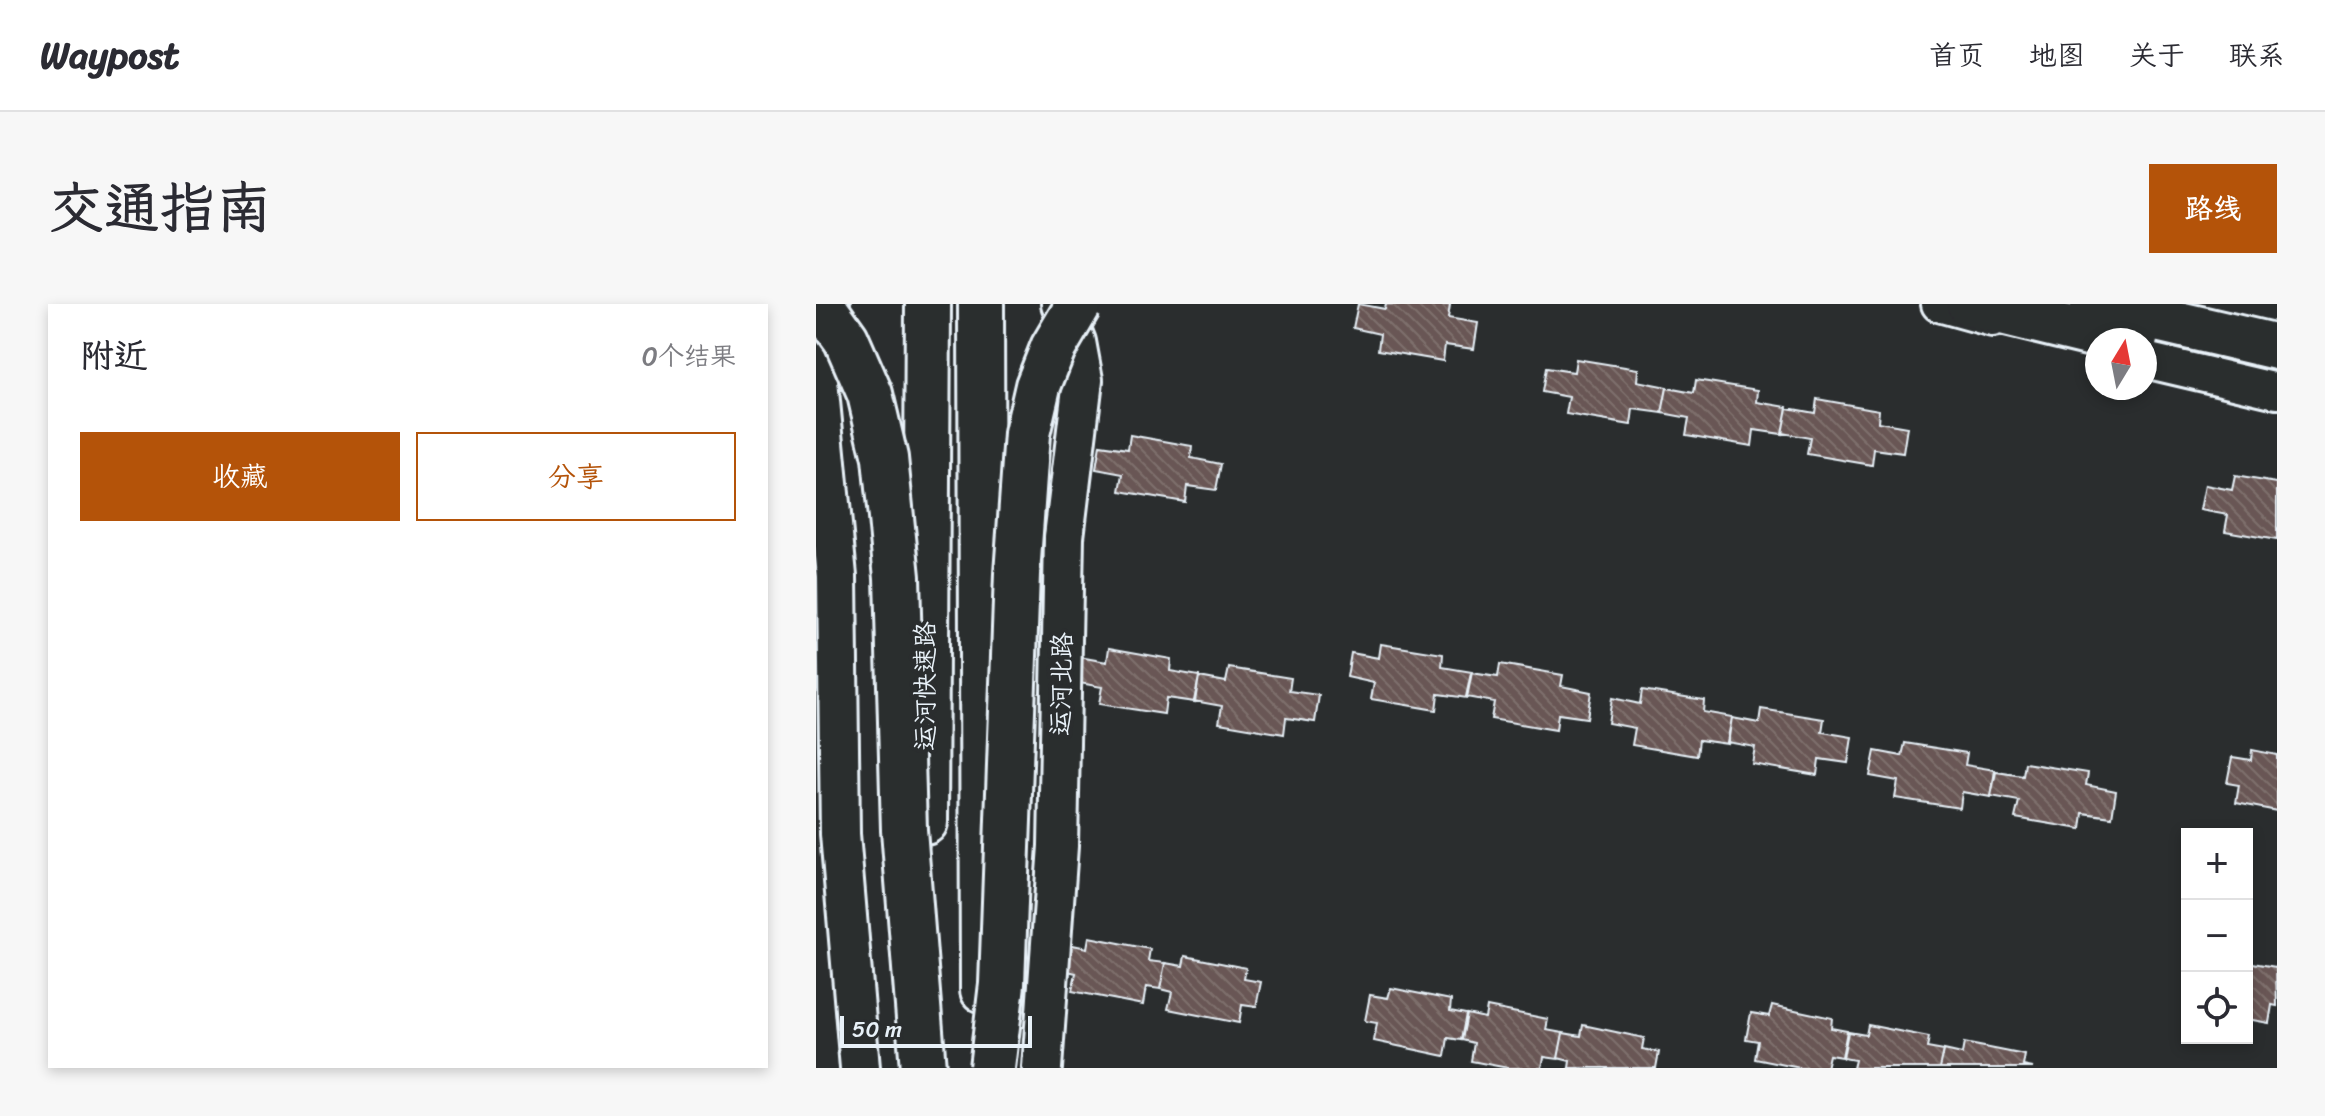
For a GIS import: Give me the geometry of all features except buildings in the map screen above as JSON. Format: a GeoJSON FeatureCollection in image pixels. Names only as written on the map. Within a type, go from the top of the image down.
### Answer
{"type":"FeatureCollection","features":[{"type":"Feature","properties":{"kind":"highway"},"geometry":{"type":"LineString","coordinates":[[821,304],[846,339],[870,394],[885,458],[897,577],[904,830],[926,1068]]}},
{"type":"Feature","properties":{"kind":"highway","name":"运河快速路"},"geometry":{"type":"LineString","coordinates":[[926,1068],[924,771],[928,304]]}},
{"type":"Feature","properties":{"kind":"highway"},"geometry":{"type":"LineString","coordinates":[[981,304],[983,1068]]}},
{"type":"Feature","properties":{"kind":"highway"},"geometry":{"type":"LineString","coordinates":[[992,1068],[1002,984],[1017,574],[1027,434],[1038,386],[1053,348],[1079,304]]}},
{"type":"Feature","properties":{"kind":"highway"},"geometry":{"type":"LineString","coordinates":[[1969,304],[2085,332]]}},
{"type":"Feature","properties":{"kind":"highway"},"geometry":{"type":"LineString","coordinates":[[2093,304],[2277,347]]}},
{"type":"Feature","properties":{"kind":"highway"},"geometry":{"type":"LineString","coordinates":[[2157,341],[2277,354]]}},
{"type":"Feature","properties":{"kind":"main road"},"geometry":{"type":"LineString","coordinates":[[830,304],[821,338],[818,381],[837,576],[840,834],[860,1068]]}},
{"type":"Feature","properties":{"kind":"main road","name":"运河北路"},"geometry":{"type":"LineString","coordinates":[[1042,1068],[1058,846],[1064,537],[1083,380],[1076,342],[1061,304]]}},
{"type":"Feature","properties":{"kind":"street"},"geometry":{"type":"LineString","coordinates":[[1939,304],[2085,344]]}},
{"type":"Feature","properties":{"kind":"street"},"geometry":{"type":"LineString","coordinates":[[2157,363],[2277,391]]}}]}
